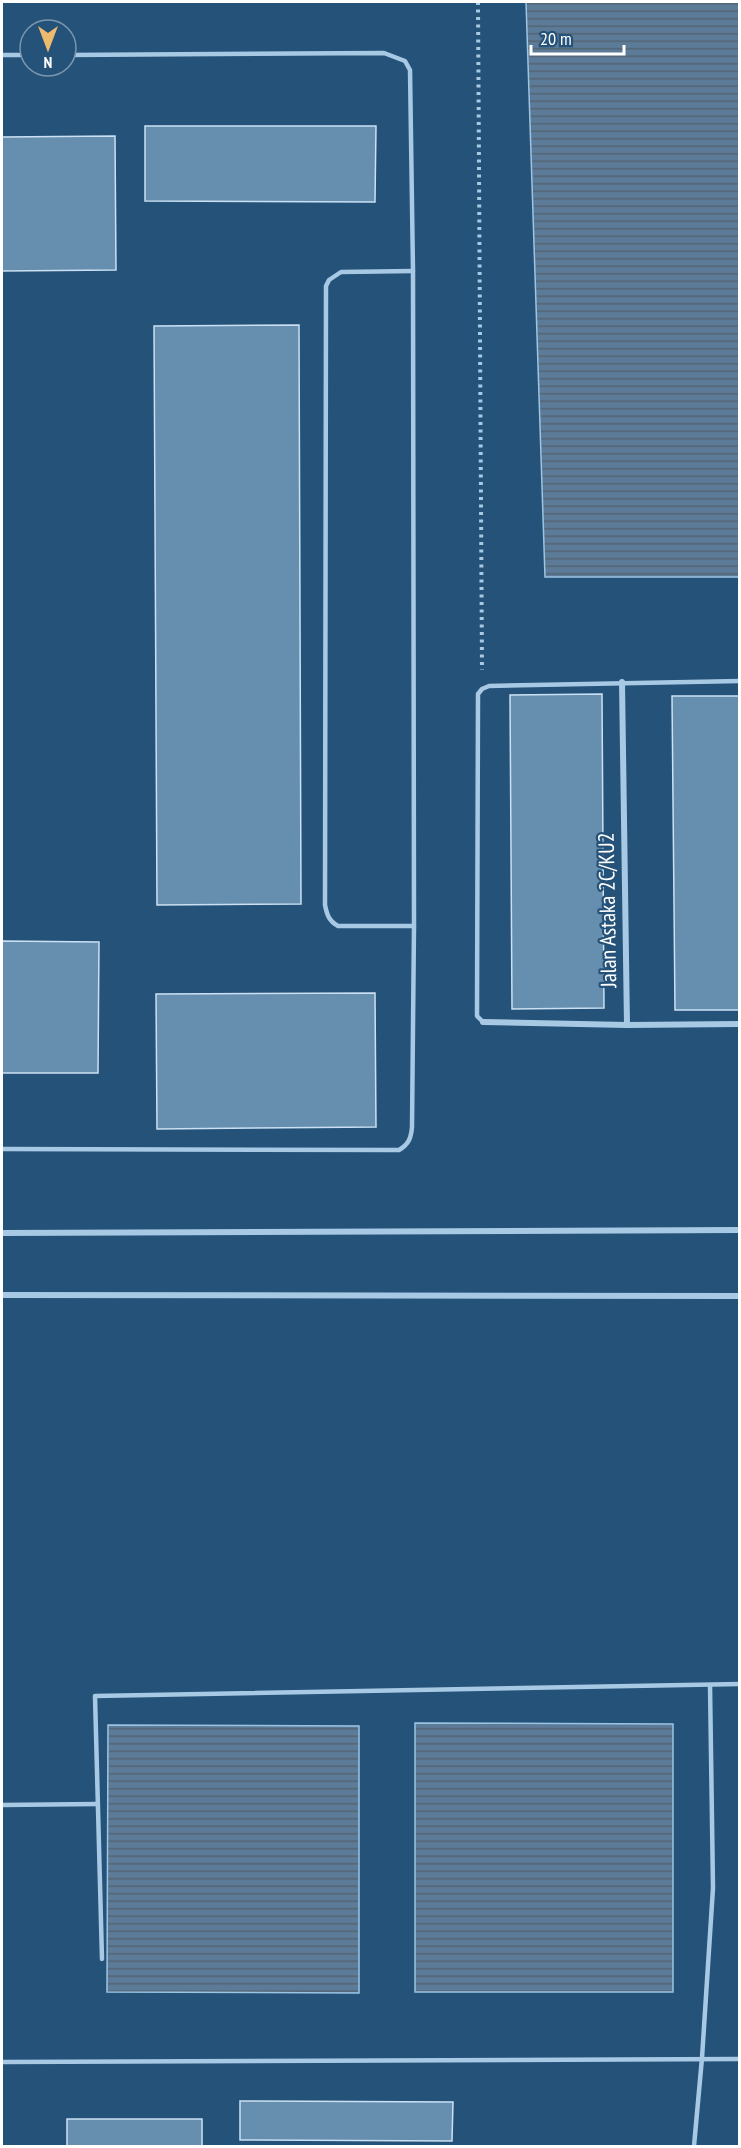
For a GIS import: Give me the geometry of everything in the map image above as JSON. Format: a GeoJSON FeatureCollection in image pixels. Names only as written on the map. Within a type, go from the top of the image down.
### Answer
{"type":"FeatureCollection","features":[{"type":"Feature","properties":{"kind":"street","name":"Jalan Astaka 2C/KU2"},"geometry":{"type":"LineString","coordinates":[[622,682],[627,1025]]}},
{"type":"Feature","properties":{"kind":"street"},"geometry":{"type":"LineString","coordinates":[[483,1022],[627,1025],[740,1024]]}},
{"type":"Feature","properties":{"kind":"street"},"geometry":{"type":"LineString","coordinates":[[2,1233],[740,1230]]}},
{"type":"Feature","properties":{"kind":"street"},"geometry":{"type":"LineString","coordinates":[[2,1294],[740,1296]]}},
{"type":"Feature","properties":{"kind":"lane"},"geometry":{"type":"LineString","coordinates":[[2,1149],[399,1150],[407,1145],[412,1127],[413,271],[410,70],[405,61],[384,54],[78,55]]}},
{"type":"Feature","properties":{"kind":"lane"},"geometry":{"type":"LineString","coordinates":[[2,56],[18,55]]}},
{"type":"Feature","properties":{"kind":"lane"},"geometry":{"type":"LineString","coordinates":[[413,271],[341,272],[329,280],[326,286],[325,905],[331,922],[338,926],[414,926]]}},
{"type":"Feature","properties":{"kind":"lane"},"geometry":{"type":"LineString","coordinates":[[483,1022],[477,1016],[478,694],[489,686],[740,681]]}},
{"type":"Feature","properties":{"kind":"lane"},"geometry":{"type":"LineString","coordinates":[[102,1959],[95,1696],[740,1684]]}},
{"type":"Feature","properties":{"kind":"lane"},"geometry":{"type":"LineString","coordinates":[[694,2146],[713,1888],[710,1685]]}},
{"type":"Feature","properties":{"kind":"lane"},"geometry":{"type":"LineString","coordinates":[[2,1805],[97,1804]]}},
{"type":"Feature","properties":{"kind":"lane"},"geometry":{"type":"LineString","coordinates":[[2,2062],[740,2059]]}},
{"type":"Feature","properties":{"kind":"path"},"geometry":{"type":"LineString","coordinates":[[478,2],[482,689]]}},
{"type":"Feature","properties":{"kind":"water"},"geometry":{"type":"Polygon","coordinates":[[[526,2],[739,2],[739,577],[545,577],[526,2]]]}},
{"type":"Feature","properties":{"kind":"water"},"geometry":{"type":"Polygon","coordinates":[[[415,1723],[673,1724],[673,1992],[415,1992],[415,1723]]]}},
{"type":"Feature","properties":{"kind":"water"},"geometry":{"type":"Polygon","coordinates":[[[108,1725],[359,1726],[359,1993],[107,1992],[108,1725]]]}},
{"type":"Feature","properties":{"kind":"building"},"geometry":{"type":"Polygon","coordinates":[[[145,126],[376,126],[375,202],[145,201],[145,126]]]}},
{"type":"Feature","properties":{"kind":"building"},"geometry":{"type":"Polygon","coordinates":[[[115,136],[116,270],[2,271],[2,137],[115,136]]]}},
{"type":"Feature","properties":{"kind":"building"},"geometry":{"type":"Polygon","coordinates":[[[299,325],[301,904],[157,905],[154,326],[299,325]]]}},
{"type":"Feature","properties":{"kind":"building"},"geometry":{"type":"Polygon","coordinates":[[[602,694],[604,1008],[512,1009],[510,695],[602,694]]]}},
{"type":"Feature","properties":{"kind":"building"},"geometry":{"type":"Polygon","coordinates":[[[672,696],[740,696],[740,1010],[675,1010],[672,696]]]}},
{"type":"Feature","properties":{"kind":"building"},"geometry":{"type":"Polygon","coordinates":[[[2,941],[99,942],[98,1073],[2,1073],[2,941]]]}},
{"type":"Feature","properties":{"kind":"building"},"geometry":{"type":"Polygon","coordinates":[[[375,993],[376,1127],[157,1129],[156,994],[375,993]]]}},
{"type":"Feature","properties":{"kind":"building"},"geometry":{"type":"Polygon","coordinates":[[[240,2101],[453,2102],[452,2141],[240,2140],[240,2101]]]}},
{"type":"Feature","properties":{"kind":"building"},"geometry":{"type":"Polygon","coordinates":[[[67,2119],[202,2119],[202,2146],[67,2146],[67,2119]]]}}]}
